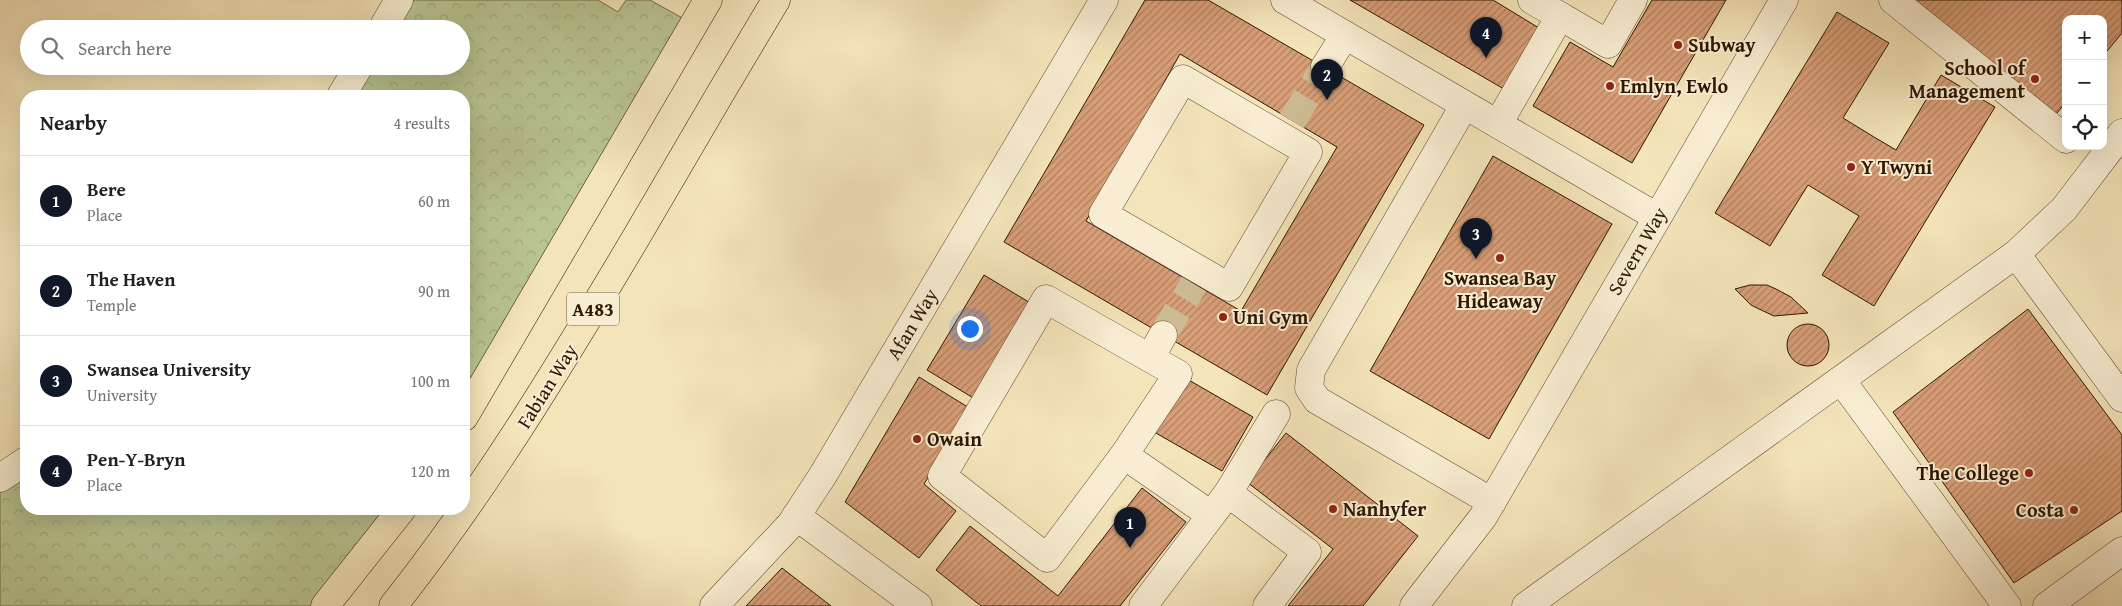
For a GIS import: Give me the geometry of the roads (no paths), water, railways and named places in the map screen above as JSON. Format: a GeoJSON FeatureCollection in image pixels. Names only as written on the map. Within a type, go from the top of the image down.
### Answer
{"type":"FeatureCollection","features":[{"type":"Feature","properties":{"kind":"highway","name":"A483"},"geometry":{"type":"LineString","coordinates":[[470,407],[708,0]]}},
{"type":"Feature","properties":{"kind":"highway","name":"Fabian Way"},"geometry":{"type":"LineString","coordinates":[[470,502],[511,442],[585,323],[776,0]]}},
{"type":"Feature","properties":{"kind":"highway"},"geometry":{"type":"LineString","coordinates":[[325,606],[397,515]]}},
{"type":"Feature","properties":{"kind":"highway","name":"Fabian Way"},"geometry":{"type":"LineString","coordinates":[[393,606],[437,550],[461,515]]}},
{"type":"Feature","properties":{"kind":"street"},"geometry":{"type":"LineString","coordinates":[[387,20],[399,0]]}},
{"type":"Feature","properties":{"kind":"street","name":"Afan Way"},"geometry":{"type":"LineString","coordinates":[[714,606],[791,524],[823,475],[1104,0]]}},
{"type":"Feature","properties":{"kind":"street"},"geometry":{"type":"LineString","coordinates":[[1285,0],[1657,217]]}},
{"type":"Feature","properties":{"kind":"street"},"geometry":{"type":"LineString","coordinates":[[1532,0],[1608,44],[1633,0]]}},
{"type":"Feature","properties":{"kind":"street","name":"Severn Way"},"geometry":{"type":"LineString","coordinates":[[1414,606],[1492,502],[1784,0]]}},
{"type":"Feature","properties":{"kind":"street"},"geometry":{"type":"LineString","coordinates":[[1893,0],[2062,136]]}},
{"type":"Feature","properties":{"kind":"street"},"geometry":{"type":"LineString","coordinates":[[1498,124],[1560,16]]}},
{"type":"Feature","properties":{"kind":"street"},"geometry":{"type":"LineString","coordinates":[[1325,68],[1345,35]]}},
{"type":"Feature","properties":{"kind":"street"},"geometry":{"type":"LineString","coordinates":[[345,90],[354,75]]}},
{"type":"Feature","properties":{"kind":"street"},"geometry":{"type":"LineString","coordinates":[[1183,79],[1287,129],[1308,152],[1228,287],[1103,214],[1183,79]]}},
{"type":"Feature","properties":{"kind":"street"},"geometry":{"type":"LineString","coordinates":[[1464,106],[1311,370],[1309,388],[1317,400],[1492,502]]}},
{"type":"Feature","properties":{"kind":"street"},"geometry":{"type":"LineString","coordinates":[[1532,602],[2016,254],[2064,209],[2122,133]]}},
{"type":"Feature","properties":{"kind":"street"},"geometry":{"type":"LineString","coordinates":[[2079,150],[2098,166]]}},
{"type":"Feature","properties":{"kind":"street"},"geometry":{"type":"LineString","coordinates":[[2016,254],[2122,398]]}},
{"type":"Feature","properties":{"kind":"street"},"geometry":{"type":"LineString","coordinates":[[1046,298],[1150,358],[1178,374],[1124,455],[1047,558],[942,476],[1046,298]]}},
{"type":"Feature","properties":{"kind":"street"},"geometry":{"type":"LineString","coordinates":[[1150,358],[1163,335]]}},
{"type":"Feature","properties":{"kind":"street"},"geometry":{"type":"LineString","coordinates":[[1841,380],[2007,606]]}},
{"type":"Feature","properties":{"kind":"street"},"geometry":{"type":"LineString","coordinates":[[1143,606],[1228,493],[1268,411],[1317,400]]}},
{"type":"Feature","properties":{"kind":"street"},"geometry":{"type":"LineString","coordinates":[[1124,455],[1211,515]]}},
{"type":"Feature","properties":{"kind":"street"},"geometry":{"type":"LineString","coordinates":[[0,478],[20,465]]}},
{"type":"Feature","properties":{"kind":"street"},"geometry":{"type":"LineString","coordinates":[[1228,493],[1307,552],[1266,606]]}},
{"type":"Feature","properties":{"kind":"street"},"geometry":{"type":"LineString","coordinates":[[796,516],[918,606]]}},
{"type":"Feature","properties":{"kind":"street"},"geometry":{"type":"LineString","coordinates":[[2047,606],[2122,551]]}},
{"type":"Feature","properties":{"kind":"tunnel"},"geometry":{"type":"LineString","coordinates":[[1292,121],[1325,67]]}},
{"type":"Feature","properties":{"kind":"tunnel"},"geometry":{"type":"LineString","coordinates":[[1163,335],[1194,284]]}},
{"type":"Feature","properties":{"kind":"place","name":"Subway"},"geometry":{"type":"Point","coordinates":[1678,45]}},
{"type":"Feature","properties":{"kind":"place","name":"Pen-Y-Bryn"},"geometry":{"type":"Point","coordinates":[1486,58]}},
{"type":"Feature","properties":{"kind":"place","name":"School of Management"},"geometry":{"type":"Point","coordinates":[2035,79]}},
{"type":"Feature","properties":{"kind":"place","name":"Emlyn, Ewlo"},"geometry":{"type":"Point","coordinates":[1610,86]}},
{"type":"Feature","properties":{"kind":"place","name":"The Haven"},"geometry":{"type":"Point","coordinates":[1327,100]}},
{"type":"Feature","properties":{"kind":"place","name":"Y Twyni"},"geometry":{"type":"Point","coordinates":[1851,167]}},
{"type":"Feature","properties":{"kind":"place","name":"Swansea Bay Hideaway"},"geometry":{"type":"Point","coordinates":[1500,258]}},
{"type":"Feature","properties":{"kind":"place","name":"Swansea University"},"geometry":{"type":"Point","coordinates":[1476,259]}},
{"type":"Feature","properties":{"kind":"place","name":"Uni Gym"},"geometry":{"type":"Point","coordinates":[1223,317]}},
{"type":"Feature","properties":{"kind":"place","name":"Owain"},"geometry":{"type":"Point","coordinates":[917,439]}},
{"type":"Feature","properties":{"kind":"place","name":"The College"},"geometry":{"type":"Point","coordinates":[2029,473]}},
{"type":"Feature","properties":{"kind":"place","name":"Nanhyfer"},"geometry":{"type":"Point","coordinates":[1333,509]}},
{"type":"Feature","properties":{"kind":"place","name":"Costa"},"geometry":{"type":"Point","coordinates":[2074,510]}},
{"type":"Feature","properties":{"kind":"place","name":"Bere"},"geometry":{"type":"Point","coordinates":[1130,548]}}]}
